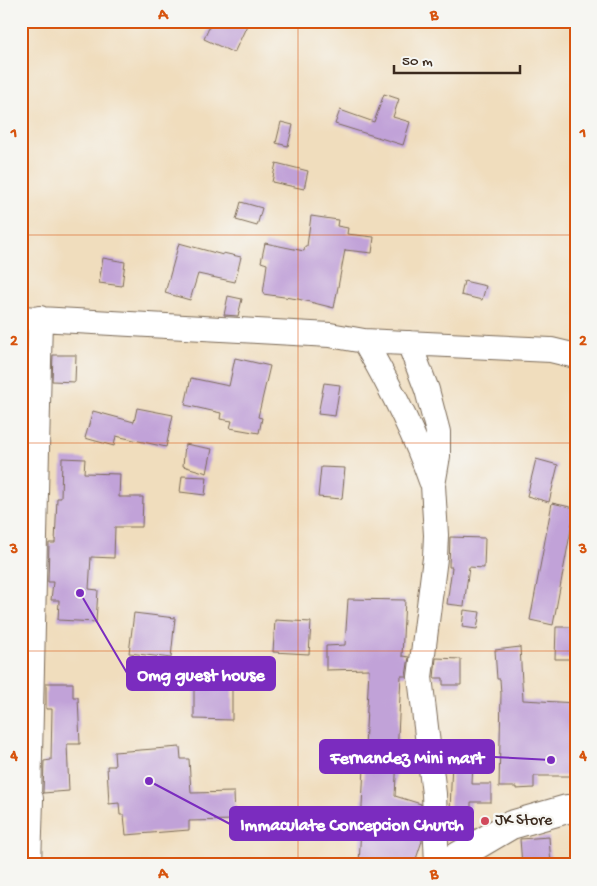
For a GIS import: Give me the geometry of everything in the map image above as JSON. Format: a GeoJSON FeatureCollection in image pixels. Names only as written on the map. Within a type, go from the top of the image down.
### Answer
{"type":"FeatureCollection","features":[{"type":"Feature","properties":{"kind":"main road"},"geometry":{"type":"LineString","coordinates":[[25,799],[28,865]]}},
{"type":"Feature","properties":{"kind":"main road"},"geometry":{"type":"LineString","coordinates":[[443,865],[511,825],[567,809],[576,809]]}},
{"type":"Feature","properties":{"kind":"street"},"geometry":{"type":"LineString","coordinates":[[25,799],[31,318],[330,335],[364,341],[551,350],[576,356]]}},
{"type":"Feature","properties":{"kind":"street"},"geometry":{"type":"LineString","coordinates":[[364,341],[382,372],[420,450],[433,486]]}},
{"type":"Feature","properties":{"kind":"street"},"geometry":{"type":"LineString","coordinates":[[409,343],[427,390],[438,432],[438,456],[433,486],[436,535],[435,558],[420,677],[434,794],[438,865]]}},
{"type":"Feature","properties":{"kind":"building"},"geometry":{"type":"Polygon","coordinates":[[[212,21],[249,21],[234,53],[204,39],[212,21]]]}},
{"type":"Feature","properties":{"kind":"building"},"geometry":{"type":"Polygon","coordinates":[[[384,94],[399,99],[393,117],[410,122],[403,145],[335,124],[340,110],[374,122],[384,94]]]}},
{"type":"Feature","properties":{"kind":"building"},"geometry":{"type":"Polygon","coordinates":[[[281,122],[293,125],[288,146],[276,143],[281,122]]]}},
{"type":"Feature","properties":{"kind":"building"},"geometry":{"type":"Polygon","coordinates":[[[276,163],[308,171],[304,189],[272,182],[276,163]]]}},
{"type":"Feature","properties":{"kind":"building"},"geometry":{"type":"Polygon","coordinates":[[[241,202],[262,208],[257,226],[236,220],[241,202]]]}},
{"type":"Feature","properties":{"kind":"building"},"geometry":{"type":"Polygon","coordinates":[[[311,216],[338,220],[337,226],[348,228],[347,234],[374,237],[372,253],[345,250],[334,308],[298,299],[263,294],[267,264],[261,262],[265,243],[304,251],[305,246],[307,246],[311,216]]]}},
{"type":"Feature","properties":{"kind":"building"},"geometry":{"type":"Polygon","coordinates":[[[179,243],[223,255],[223,253],[241,257],[235,282],[198,274],[190,300],[165,293],[179,243]]]}},
{"type":"Feature","properties":{"kind":"building"},"geometry":{"type":"Polygon","coordinates":[[[103,258],[125,262],[122,286],[99,283],[103,258]]]}},
{"type":"Feature","properties":{"kind":"building"},"geometry":{"type":"Polygon","coordinates":[[[464,281],[486,286],[482,300],[461,295],[464,281]]]}},
{"type":"Feature","properties":{"kind":"building"},"geometry":{"type":"Polygon","coordinates":[[[228,296],[242,299],[238,316],[224,315],[228,296]]]}},
{"type":"Feature","properties":{"kind":"building"},"geometry":{"type":"Polygon","coordinates":[[[53,355],[76,355],[75,382],[52,381],[53,355]]]}},
{"type":"Feature","properties":{"kind":"building"},"geometry":{"type":"Polygon","coordinates":[[[235,358],[270,366],[258,417],[262,418],[259,433],[230,428],[232,421],[220,419],[221,413],[185,405],[191,378],[229,386],[235,358]]]}},
{"type":"Feature","properties":{"kind":"building"},"geometry":{"type":"Polygon","coordinates":[[[324,383],[340,385],[335,416],[318,414],[324,383]]]}},
{"type":"Feature","properties":{"kind":"building"},"geometry":{"type":"Polygon","coordinates":[[[137,408],[173,415],[166,447],[116,436],[114,446],[85,438],[93,411],[134,422],[137,408]]]}},
{"type":"Feature","properties":{"kind":"building"},"geometry":{"type":"Polygon","coordinates":[[[185,444],[212,449],[207,473],[183,466],[185,444]]]}},
{"type":"Feature","properties":{"kind":"building"},"geometry":{"type":"Polygon","coordinates":[[[62,458],[85,459],[84,473],[120,474],[119,497],[143,497],[142,527],[115,527],[114,558],[91,557],[89,589],[98,590],[96,622],[58,620],[59,600],[51,600],[53,582],[48,582],[49,543],[55,543],[57,498],[61,498],[62,458]]]}},
{"type":"Feature","properties":{"kind":"building"},"geometry":{"type":"Polygon","coordinates":[[[536,459],[558,465],[549,502],[527,496],[536,459]]]}},
{"type":"Feature","properties":{"kind":"building"},"geometry":{"type":"Polygon","coordinates":[[[321,467],[345,468],[342,499],[318,497],[321,467]]]}},
{"type":"Feature","properties":{"kind":"building"},"geometry":{"type":"Polygon","coordinates":[[[182,476],[207,477],[205,495],[180,492],[182,476]]]}},
{"type":"Feature","properties":{"kind":"building"},"geometry":{"type":"Polygon","coordinates":[[[552,503],[575,508],[553,625],[530,620],[552,503]]]}},
{"type":"Feature","properties":{"kind":"building"},"geometry":{"type":"Polygon","coordinates":[[[450,537],[485,538],[484,568],[469,567],[464,606],[447,604],[452,567],[449,567],[450,537]]]}},
{"type":"Feature","properties":{"kind":"building"},"geometry":{"type":"Polygon","coordinates":[[[348,599],[405,600],[402,656],[409,657],[406,676],[401,676],[395,796],[421,804],[422,841],[414,865],[359,865],[369,669],[326,670],[326,646],[345,645],[348,599]]]}},
{"type":"Feature","properties":{"kind":"building"},"geometry":{"type":"Polygon","coordinates":[[[464,610],[480,612],[477,629],[462,627],[464,610]]]}},
{"type":"Feature","properties":{"kind":"building"},"geometry":{"type":"Polygon","coordinates":[[[134,613],[175,618],[171,658],[129,653],[134,613]]]}},
{"type":"Feature","properties":{"kind":"building"},"geometry":{"type":"Polygon","coordinates":[[[275,620],[311,622],[309,654],[273,652],[275,620]]]}},
{"type":"Feature","properties":{"kind":"building"},"geometry":{"type":"Polygon","coordinates":[[[556,627],[576,627],[576,659],[555,659],[556,627]]]}},
{"type":"Feature","properties":{"kind":"building"},"geometry":{"type":"Polygon","coordinates":[[[520,647],[523,700],[576,703],[576,776],[534,776],[534,788],[516,789],[516,787],[499,787],[501,694],[500,679],[497,679],[495,650],[520,647]]]}},
{"type":"Feature","properties":{"kind":"building"},"geometry":{"type":"Polygon","coordinates":[[[436,658],[461,659],[461,685],[443,685],[443,678],[434,678],[436,658]]]}},
{"type":"Feature","properties":{"kind":"building"},"geometry":{"type":"Polygon","coordinates":[[[46,683],[73,683],[73,697],[78,697],[80,744],[67,744],[69,791],[43,793],[44,761],[51,760],[52,709],[46,709],[46,683]]]}},
{"type":"Feature","properties":{"kind":"building"},"geometry":{"type":"Polygon","coordinates":[[[194,686],[232,687],[232,720],[194,719],[194,686]]]}},
{"type":"Feature","properties":{"kind":"building"},"geometry":{"type":"Polygon","coordinates":[[[180,747],[181,759],[189,759],[191,793],[234,792],[235,820],[189,821],[189,830],[126,835],[124,815],[120,815],[119,803],[109,804],[107,766],[115,766],[114,752],[180,747]]]}},
{"type":"Feature","properties":{"kind":"building"},"geometry":{"type":"Polygon","coordinates":[[[452,760],[473,760],[472,784],[491,784],[491,802],[471,802],[471,811],[450,811],[452,760]]]}},
{"type":"Feature","properties":{"kind":"building"},"geometry":{"type":"Polygon","coordinates":[[[549,837],[551,865],[522,865],[520,839],[549,837]]]}},
{"type":"Feature","properties":{"kind":"place","name":"Omg guest house"},"geometry":{"type":"Point","coordinates":[80,593]}},
{"type":"Feature","properties":{"kind":"place","name":"Fernandez Mini mart"},"geometry":{"type":"Point","coordinates":[551,760]}},
{"type":"Feature","properties":{"kind":"place","name":"Immaculate Concepcion Church"},"geometry":{"type":"Point","coordinates":[149,781]}},
{"type":"Feature","properties":{"kind":"place","name":"JK Store"},"geometry":{"type":"Point","coordinates":[485,821]}}]}
